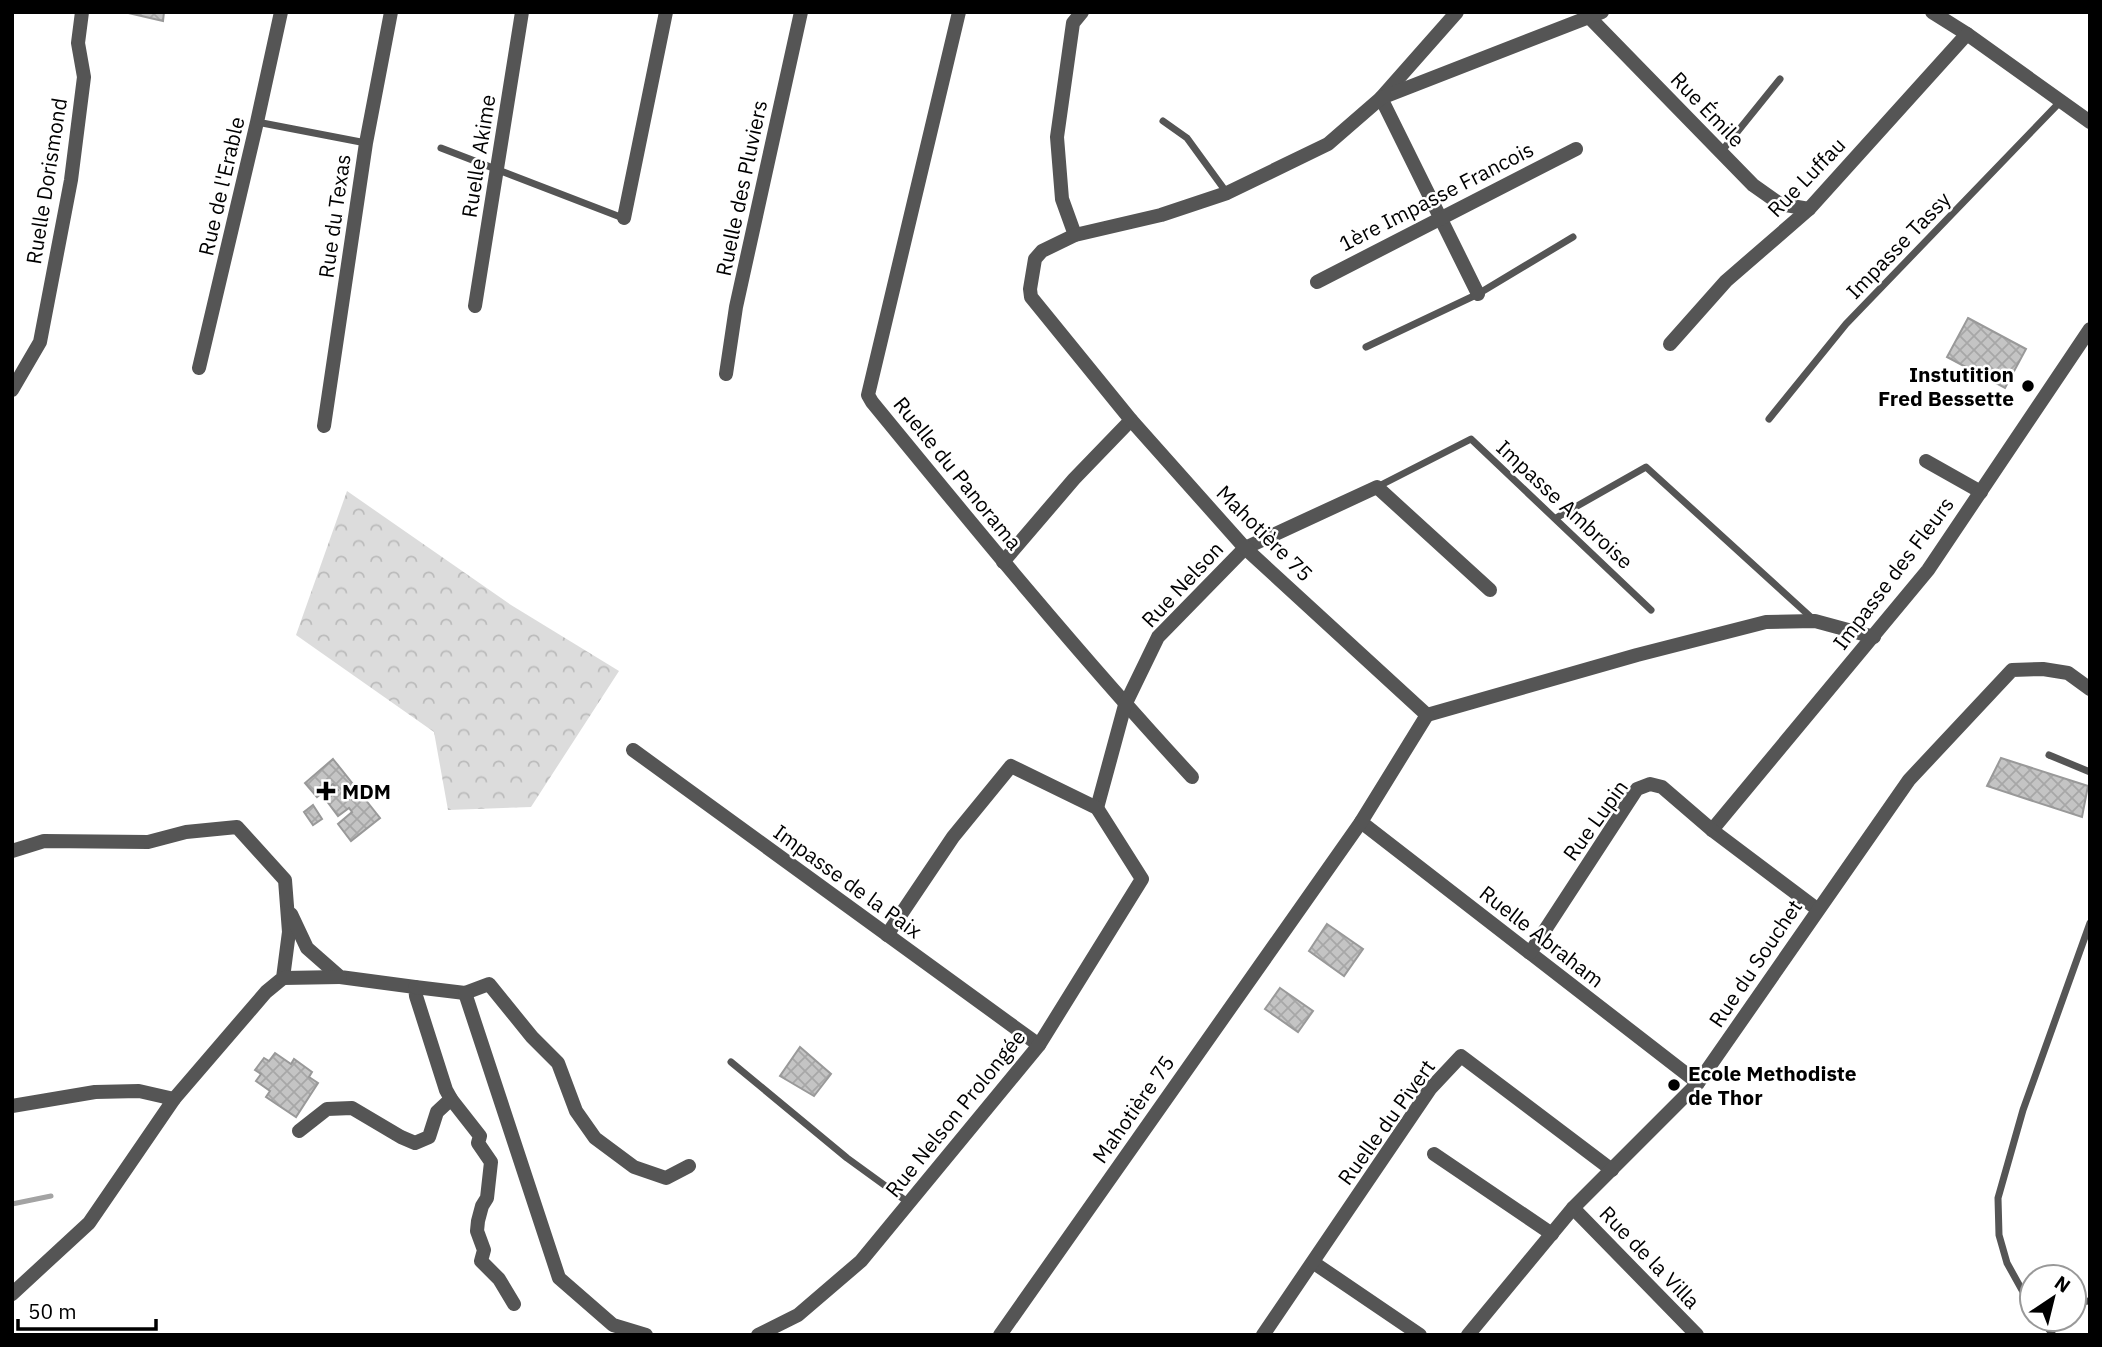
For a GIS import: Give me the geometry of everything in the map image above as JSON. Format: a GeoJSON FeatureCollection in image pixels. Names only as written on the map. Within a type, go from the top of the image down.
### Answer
{"type":"FeatureCollection","features":[{"type":"Feature","properties":{"kind":"street","name":"Ruelle Dorismond"},"geometry":{"type":"LineString","coordinates":[[12,390],[40,342],[68,193],[84,77],[78,43],[82,12]]}},
{"type":"Feature","properties":{"kind":"street","name":"Rue de l'Erable"},"geometry":{"type":"LineString","coordinates":[[199,368],[281,12]]}},
{"type":"Feature","properties":{"kind":"street","name":"Rue du Texas"},"geometry":{"type":"LineString","coordinates":[[324,426],[366,143],[391,12]]}},
{"type":"Feature","properties":{"kind":"street","name":"Ruelle Akime"},"geometry":{"type":"LineString","coordinates":[[475,306],[522,12]]}},
{"type":"Feature","properties":{"kind":"street"},"geometry":{"type":"LineString","coordinates":[[624,218],[666,12]]}},
{"type":"Feature","properties":{"kind":"street","name":"Ruelle des Pluviers"},"geometry":{"type":"LineString","coordinates":[[726,374],[737,307],[801,12]]}},
{"type":"Feature","properties":{"kind":"street","name":"Ruelle du Panorama"},"geometry":{"type":"LineString","coordinates":[[959,12],[868,395],[1003,562],[1125,705],[1192,777]]}},
{"type":"Feature","properties":{"kind":"street"},"geometry":{"type":"LineString","coordinates":[[1075,235],[1062,199],[1057,137],[1073,23],[1082,12]]}},
{"type":"Feature","properties":{"kind":"street"},"geometry":{"type":"LineString","coordinates":[[1457,12],[1381,98],[1478,294]]}},
{"type":"Feature","properties":{"kind":"street"},"geometry":{"type":"LineString","coordinates":[[1932,12],[2090,122]]}},
{"type":"Feature","properties":{"kind":"street","name":"Mahotière 75"},"geometry":{"type":"LineString","coordinates":[[1000,1335],[1361,822],[1427,715],[1245,548],[1130,420],[1031,297],[1035,259],[1042,251],[1075,235],[1161,215],[1227,193],[1328,145],[1381,98],[1596,15]]}},
{"type":"Feature","properties":{"kind":"street","name":"Rue Émile"},"geometry":{"type":"LineString","coordinates":[[1596,15],[1753,185],[1780,204],[1809,209]]}},
{"type":"Feature","properties":{"kind":"street","name":"Rue Luffau"},"geometry":{"type":"LineString","coordinates":[[1670,344],[1726,281],[1809,209],[1967,34]]}},
{"type":"Feature","properties":{"kind":"street","name":"1ère Impasse Francois"},"geometry":{"type":"LineString","coordinates":[[1317,282],[1576,149]]}},
{"type":"Feature","properties":{"kind":"street","name":"Impasse des Fleurs"},"geometry":{"type":"LineString","coordinates":[[1712,830],[1928,570],[2090,329]]}},
{"type":"Feature","properties":{"kind":"street"},"geometry":{"type":"LineString","coordinates":[[1003,562],[1074,479],[1130,420]]}},
{"type":"Feature","properties":{"kind":"street"},"geometry":{"type":"LineString","coordinates":[[1926,461],[1981,492]]}},
{"type":"Feature","properties":{"kind":"street"},"geometry":{"type":"LineString","coordinates":[[1245,548],[1377,487],[1490,590]]}},
{"type":"Feature","properties":{"kind":"street","name":"Rue Nelson"},"geometry":{"type":"LineString","coordinates":[[1097,808],[1125,705],[1158,637],[1245,548]]}},
{"type":"Feature","properties":{"kind":"street"},"geometry":{"type":"LineString","coordinates":[[1427,715],[1637,655],[1766,622],[1815,621],[1874,637]]}},
{"type":"Feature","properties":{"kind":"street","name":"Rue du Souchet"},"geometry":{"type":"LineString","coordinates":[[1468,1335],[1573,1208],[1698,1083],[1909,780],[2012,670],[2043,668],[2068,673],[2090,689]]}},
{"type":"Feature","properties":{"kind":"street","name":"Impasse de la Paix"},"geometry":{"type":"LineString","coordinates":[[633,750],[1040,1045]]}},
{"type":"Feature","properties":{"kind":"street"},"geometry":{"type":"LineString","coordinates":[[887,935],[953,837],[1011,766],[1097,808]]}},
{"type":"Feature","properties":{"kind":"street","name":"Rue Lupin"},"geometry":{"type":"LineString","coordinates":[[1530,953],[1637,789],[1650,785],[1662,787],[1712,830],[1817,909]]}},
{"type":"Feature","properties":{"kind":"street","name":"Rue Nelson Prolongée"},"geometry":{"type":"LineString","coordinates":[[758,1335],[798,1315],[861,1261],[1040,1045],[1142,879],[1097,808]]}},
{"type":"Feature","properties":{"kind":"street","name":"Ruelle Abraham"},"geometry":{"type":"LineString","coordinates":[[1361,822],[1698,1083]]}},
{"type":"Feature","properties":{"kind":"street"},"geometry":{"type":"LineString","coordinates":[[12,851],[44,841],[148,842],[186,832],[237,827],[285,880],[289,932],[283,978]]}},
{"type":"Feature","properties":{"kind":"street"},"geometry":{"type":"LineString","coordinates":[[287,904],[307,948],[341,977]]}},
{"type":"Feature","properties":{"kind":"street"},"geometry":{"type":"LineString","coordinates":[[12,1294],[89,1223],[174,1099],[266,992],[283,978],[341,977],[465,993],[489,984],[532,1037],[558,1063],[576,1111],[595,1138],[634,1167],[666,1178],[689,1166]]}},
{"type":"Feature","properties":{"kind":"street"},"geometry":{"type":"LineString","coordinates":[[415,987],[446,1090],[480,1136],[478,1143],[491,1162],[487,1198],[478,1221],[477,1231],[484,1250],[481,1261],[499,1279],[513,1304]]}},
{"type":"Feature","properties":{"kind":"street"},"geometry":{"type":"LineString","coordinates":[[465,993],[559,1278],[613,1325],[646,1335]]}},
{"type":"Feature","properties":{"kind":"street","name":"Ruelle du Pivert"},"geometry":{"type":"LineString","coordinates":[[1263,1335],[1430,1089],[1461,1056],[1612,1170]]}},
{"type":"Feature","properties":{"kind":"street"},"geometry":{"type":"LineString","coordinates":[[12,1106],[95,1092],[139,1091],[174,1099]]}},
{"type":"Feature","properties":{"kind":"street"},"geometry":{"type":"LineString","coordinates":[[299,1131],[327,1109],[352,1108],[415,1143],[429,1137],[437,1112],[451,1099]]}},
{"type":"Feature","properties":{"kind":"street"},"geometry":{"type":"LineString","coordinates":[[1434,1154],[1552,1234]]}},
{"type":"Feature","properties":{"kind":"street","name":"Rue de la Villa"},"geometry":{"type":"LineString","coordinates":[[1573,1208],[1697,1335]]}},
{"type":"Feature","properties":{"kind":"street"},"geometry":{"type":"LineString","coordinates":[[1314,1263],[1420,1335]]}},
{"type":"Feature","properties":{"kind":"lane"},"geometry":{"type":"LineString","coordinates":[[1720,152],[1780,79]]}},
{"type":"Feature","properties":{"kind":"lane","name":"Impasse Tassy"},"geometry":{"type":"LineString","coordinates":[[1769,419],[1846,324],[2060,102]]}},
{"type":"Feature","properties":{"kind":"lane"},"geometry":{"type":"LineString","coordinates":[[1163,121],[1187,138],[1227,193]]}},
{"type":"Feature","properties":{"kind":"lane"},"geometry":{"type":"LineString","coordinates":[[257,122],[366,143]]}},
{"type":"Feature","properties":{"kind":"lane"},"geometry":{"type":"LineString","coordinates":[[441,148],[624,218]]}},
{"type":"Feature","properties":{"kind":"lane"},"geometry":{"type":"LineString","coordinates":[[1366,347],[1478,294],[1573,237]]}},
{"type":"Feature","properties":{"kind":"lane","name":"Impasse Ambroise"},"geometry":{"type":"LineString","coordinates":[[1377,487],[1471,439],[1651,610]]}},
{"type":"Feature","properties":{"kind":"lane"},"geometry":{"type":"LineString","coordinates":[[1556,518],[1646,467],[1815,621]]}},
{"type":"Feature","properties":{"kind":"lane"},"geometry":{"type":"LineString","coordinates":[[2049,755],[2090,772]]}},
{"type":"Feature","properties":{"kind":"lane"},"geometry":{"type":"LineString","coordinates":[[2018,1283],[2007,1263],[1999,1235],[1998,1198],[2023,1110],[2090,923]]}},
{"type":"Feature","properties":{"kind":"lane"},"geometry":{"type":"LineString","coordinates":[[731,1062],[847,1158],[909,1203]]}},
{"type":"Feature","properties":{"kind":"green space"},"geometry":{"type":"Polygon","coordinates":[[[347,491],[511,605],[619,671],[531,807],[448,810],[434,732],[296,635],[347,491]]]}},
{"type":"Feature","properties":{"kind":"building"},"geometry":{"type":"Polygon","coordinates":[[[124,12],[164,12],[163,21],[124,12]]]}},
{"type":"Feature","properties":{"kind":"building"},"geometry":{"type":"Polygon","coordinates":[[[1968,318],[2026,349],[2005,388],[1947,357],[1968,318]]]}},
{"type":"Feature","properties":{"kind":"building"},"geometry":{"type":"Polygon","coordinates":[[[2001,758],[2088,786],[2082,817],[1987,786],[2001,758]]]}},
{"type":"Feature","properties":{"kind":"building"},"geometry":{"type":"Polygon","coordinates":[[[333,759],[380,818],[351,841],[338,824],[352,812],[349,808],[338,816],[326,800],[338,790],[333,784],[317,797],[305,783],[333,759]]]}},
{"type":"Feature","properties":{"kind":"building"},"geometry":{"type":"Polygon","coordinates":[[[313,805],[322,819],[313,825],[304,812],[313,805]]]}},
{"type":"Feature","properties":{"kind":"building"},"geometry":{"type":"Polygon","coordinates":[[[1327,924],[1363,949],[1344,976],[1309,951],[1327,924]]]}},
{"type":"Feature","properties":{"kind":"building"},"geometry":{"type":"Polygon","coordinates":[[[1280,988],[1313,1011],[1298,1032],[1265,1009],[1280,988]]]}},
{"type":"Feature","properties":{"kind":"building"},"geometry":{"type":"Polygon","coordinates":[[[800,1047],[831,1074],[814,1096],[780,1076],[800,1047]]]}},
{"type":"Feature","properties":{"kind":"building"},"geometry":{"type":"Polygon","coordinates":[[[275,1053],[291,1064],[294,1059],[312,1072],[309,1077],[318,1083],[296,1117],[266,1097],[270,1091],[256,1081],[261,1074],[255,1070],[264,1058],[269,1061],[275,1053]]]}},
{"type":"Feature","properties":{"kind":"waterway"},"geometry":{"type":"LineString","coordinates":[[12,1204],[51,1196]]}},
{"type":"Feature","properties":{"kind":"place","name":"Instutition Fred Bessette"},"geometry":{"type":"Point","coordinates":[2028,386]}},
{"type":"Feature","properties":{"kind":"place","name":"MDM"},"geometry":{"type":"Point","coordinates":[326,791]}},
{"type":"Feature","properties":{"kind":"place","name":"Ecole Methodiste de Thor"},"geometry":{"type":"Point","coordinates":[1674,1085]}}]}
